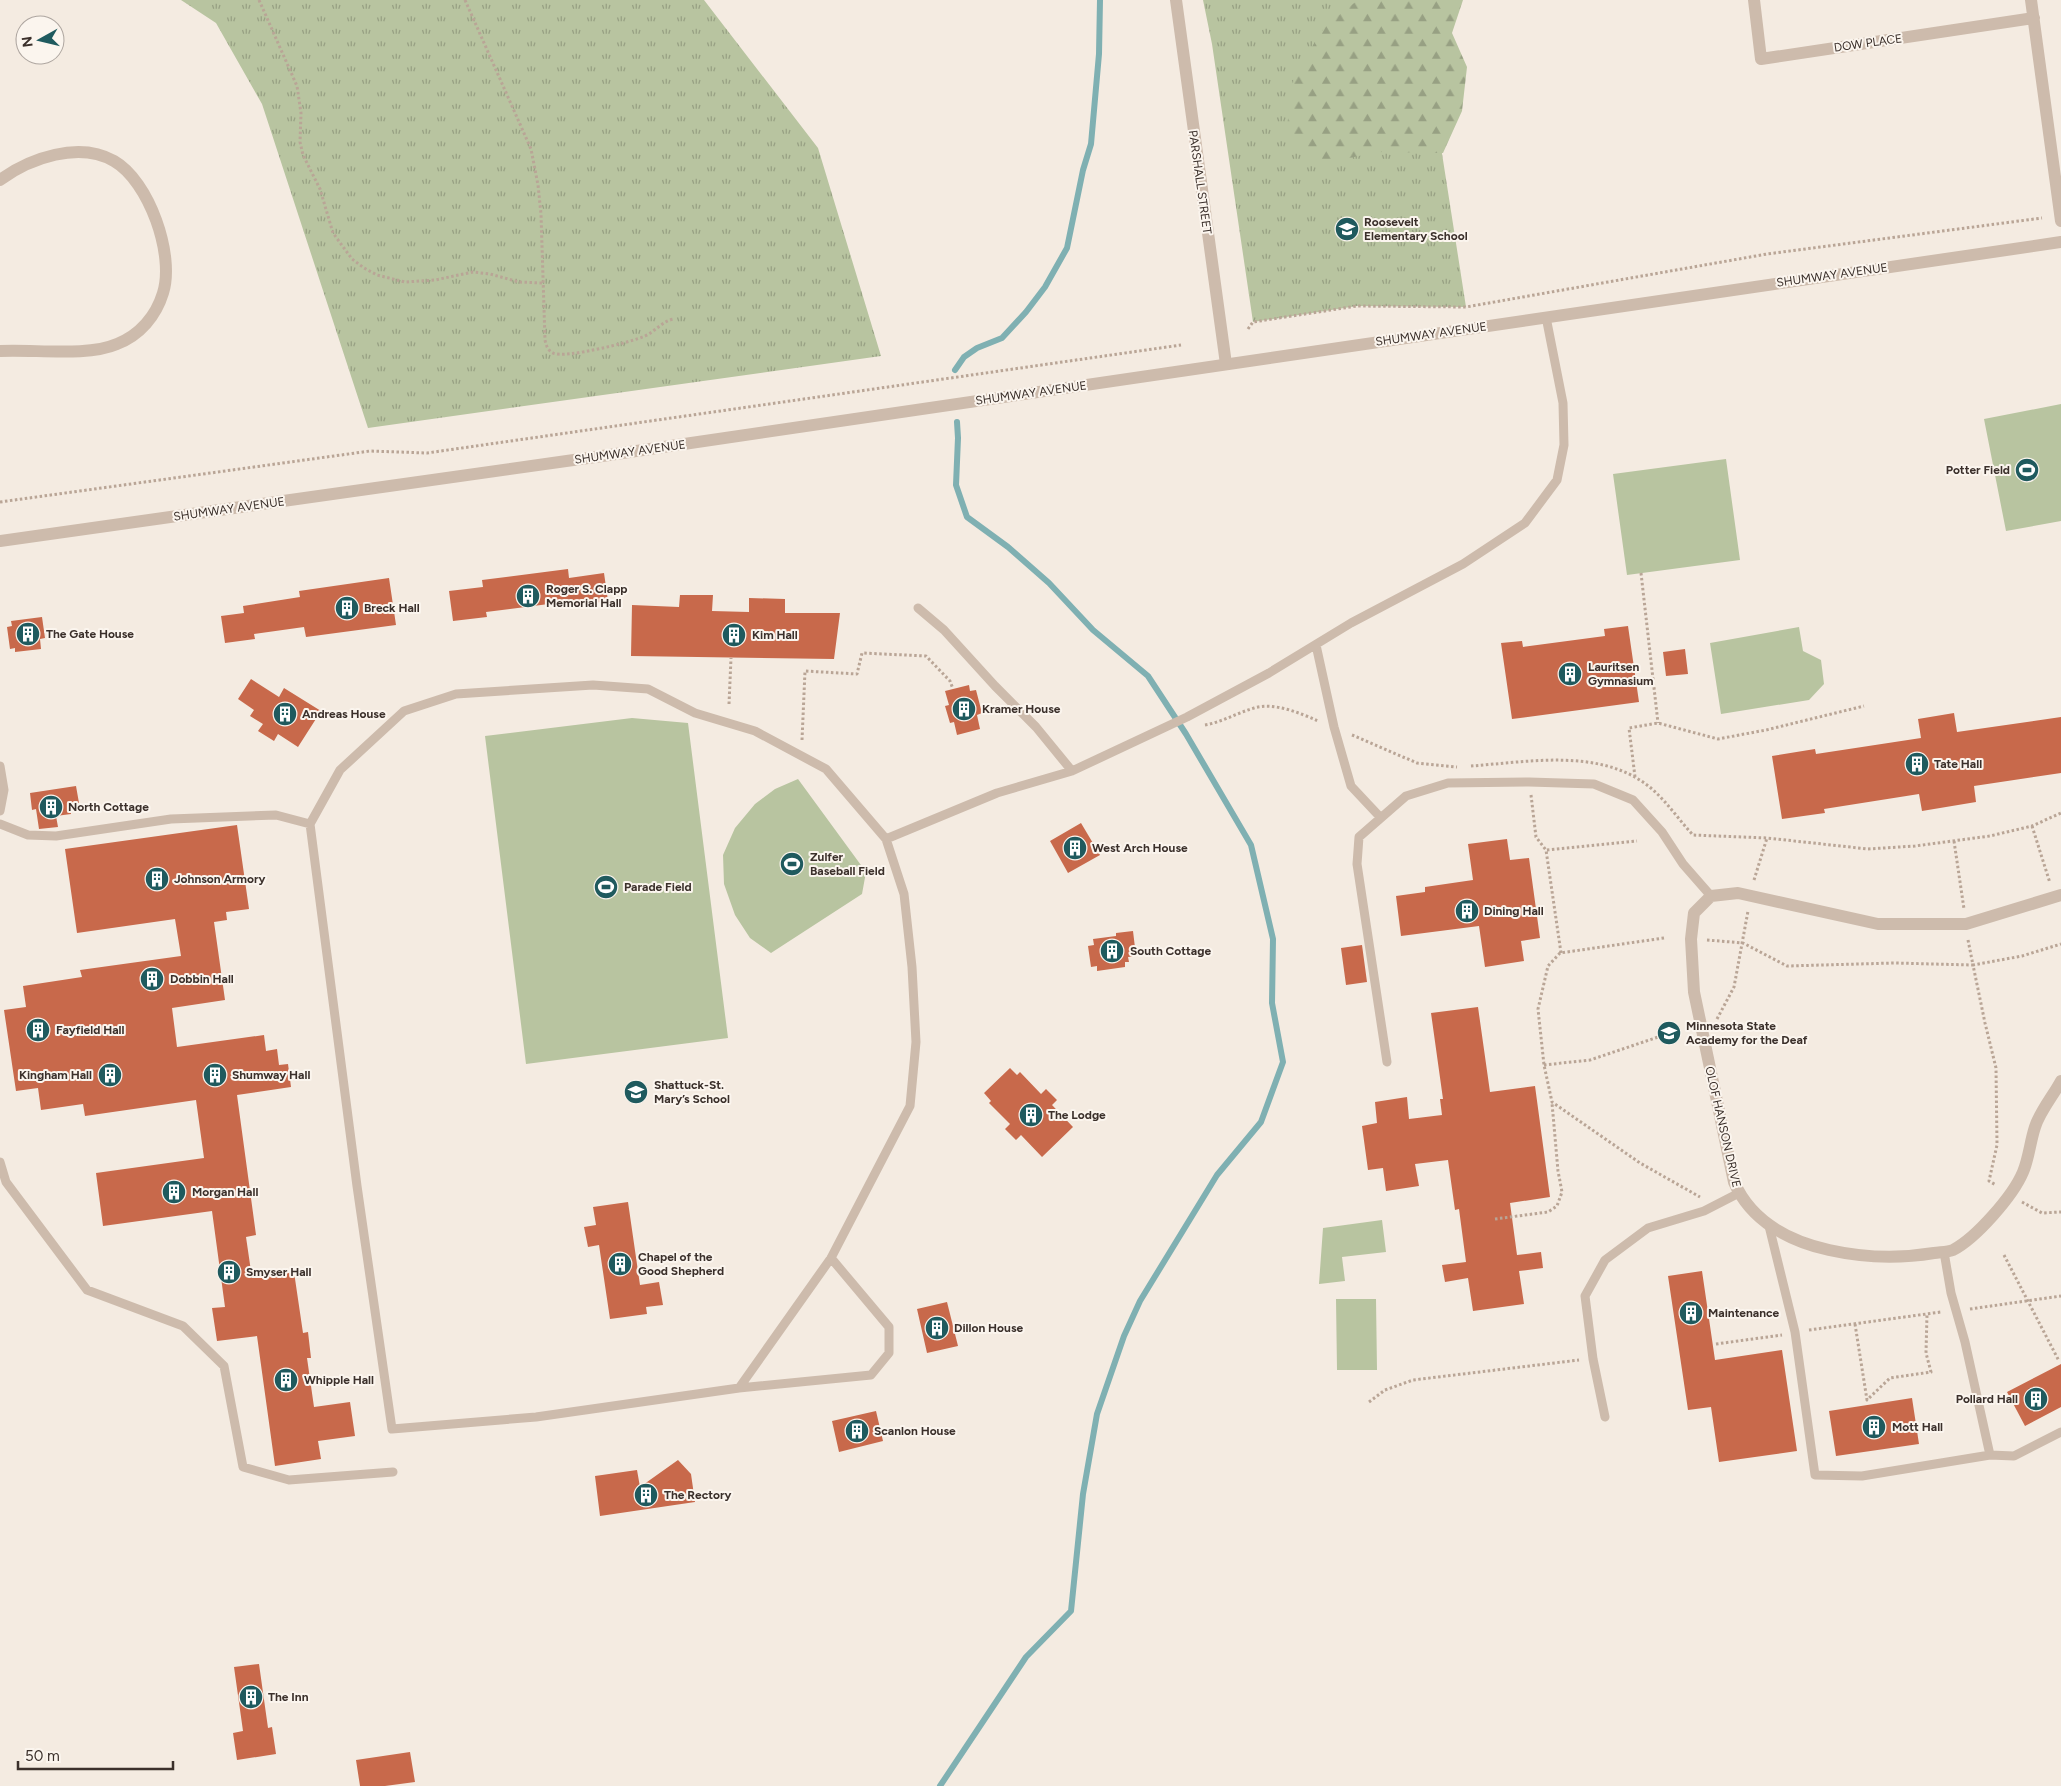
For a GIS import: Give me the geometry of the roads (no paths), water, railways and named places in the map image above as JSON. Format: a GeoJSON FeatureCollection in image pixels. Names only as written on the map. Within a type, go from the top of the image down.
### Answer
{"type":"FeatureCollection","features":[{"type":"Feature","properties":{"kind":"street","name":"PARSHALL STREET"},"geometry":{"type":"LineString","coordinates":[[1176,0],[1226,364]]}},
{"type":"Feature","properties":{"kind":"street","name":"DOW PLACE"},"geometry":{"type":"LineString","coordinates":[[1754,0],[1761,59],[2034,18]]}},
{"type":"Feature","properties":{"kind":"street"},"geometry":{"type":"LineString","coordinates":[[2031,0],[2061,221]]}},
{"type":"Feature","properties":{"kind":"street"},"geometry":{"type":"LineString","coordinates":[[0,180],[51,154],[91,153],[114,161],[134,179],[147,198],[157,220],[166,264],[164,291],[156,313],[138,332],[116,345],[92,350],[0,351]]}},
{"type":"Feature","properties":{"kind":"street","name":"SHUMWAY AVENUE"},"geometry":{"type":"LineString","coordinates":[[0,541],[618,454],[2061,242]]}},
{"type":"Feature","properties":{"kind":"street"},"geometry":{"type":"LineString","coordinates":[[1711,896],[1738,893],[1878,924],[1966,924],[2059,899]]}},
{"type":"Feature","properties":{"kind":"street","name":"OLOF HANSON DRIVE"},"geometry":{"type":"LineString","coordinates":[[1711,896],[1694,913],[1691,939],[1694,992],[1732,1173],[1739,1193],[1750,1210],[1770,1226],[1812,1246],[1850,1255],[1902,1258],[1952,1251],[1975,1233],[2011,1195],[2024,1171],[2035,1126],[2061,1081]]}},
{"type":"Feature","properties":{"kind":"lane"},"geometry":{"type":"LineString","coordinates":[[886,839],[997,793],[1072,770],[1169,725],[1269,673],[1351,623],[1463,564],[1525,523],[1557,480],[1564,445],[1563,403],[1546,317]]}},
{"type":"Feature","properties":{"kind":"lane"},"geometry":{"type":"LineString","coordinates":[[918,608],[944,630],[995,686],[1036,726],[1072,770]]}},
{"type":"Feature","properties":{"kind":"lane"},"geometry":{"type":"LineString","coordinates":[[1316,645],[1334,727],[1351,786],[1381,818]]}},
{"type":"Feature","properties":{"kind":"lane"},"geometry":{"type":"LineString","coordinates":[[739,1388],[831,1258],[910,1106],[916,1042],[912,967],[904,894],[886,839],[826,769],[755,731],[695,713],[648,689],[593,685],[456,694],[404,711],[340,770],[310,824],[356,1186],[392,1429],[536,1417],[739,1388],[872,1375],[890,1353],[889,1328],[831,1258]]}},
{"type":"Feature","properties":{"kind":"lane"},"geometry":{"type":"LineString","coordinates":[[0,766],[4,790],[0,811]]}},
{"type":"Feature","properties":{"kind":"lane"},"geometry":{"type":"LineString","coordinates":[[1387,1062],[1357,864],[1359,837],[1406,796],[1448,783],[1529,782],[1594,784],[1633,800],[1662,832],[1683,864],[1711,896]]}},
{"type":"Feature","properties":{"kind":"lane"},"geometry":{"type":"LineString","coordinates":[[0,824],[28,835],[56,836],[171,819],[276,815],[310,824]]}},
{"type":"Feature","properties":{"kind":"lane"},"geometry":{"type":"LineString","coordinates":[[0,1162],[6,1182],[87,1290],[183,1326],[224,1366],[243,1466],[289,1480],[393,1472]]}},
{"type":"Feature","properties":{"kind":"lane"},"geometry":{"type":"LineString","coordinates":[[1605,1418],[1593,1359],[1585,1296],[1605,1260],[1648,1228],[1704,1211],[1739,1193]]}},
{"type":"Feature","properties":{"kind":"lane"},"geometry":{"type":"LineString","coordinates":[[1770,1226],[1795,1332],[1815,1475],[1862,1476],[1990,1455],[2014,1456],[2061,1432]]}},
{"type":"Feature","properties":{"kind":"lane"},"geometry":{"type":"LineString","coordinates":[[1944,1252],[1990,1455]]}},
{"type":"Feature","properties":{"kind":"waterway"},"geometry":{"type":"LineString","coordinates":[[955,370],[964,357],[977,348],[1002,338],[1026,312],[1045,287],[1067,248],[1083,170],[1091,144],[1099,54],[1100,0]]}},
{"type":"Feature","properties":{"kind":"waterway"},"geometry":{"type":"LineString","coordinates":[[940,1786],[1026,1657],[1071,1611],[1083,1494],[1097,1414],[1124,1336],[1140,1301],[1217,1175],[1261,1122],[1283,1062],[1272,1003],[1273,939],[1251,845],[1186,734],[1148,676],[1093,630],[1049,583],[1008,547],[967,517],[956,485],[957,422]]}},
{"type":"Feature","properties":{"kind":"place","name":"Roosevelt Elementary School"},"geometry":{"type":"Point","coordinates":[1347,229]}},
{"type":"Feature","properties":{"kind":"place","name":"Potter Field"},"geometry":{"type":"Point","coordinates":[2027,470]}},
{"type":"Feature","properties":{"kind":"place","name":"Roger S. Clapp Memorial Hall"},"geometry":{"type":"Point","coordinates":[528,596]}},
{"type":"Feature","properties":{"kind":"place","name":"Breck Hall"},"geometry":{"type":"Point","coordinates":[347,608]}},
{"type":"Feature","properties":{"kind":"place","name":"The Gate House"},"geometry":{"type":"Point","coordinates":[28,634]}},
{"type":"Feature","properties":{"kind":"place","name":"Kim Hall"},"geometry":{"type":"Point","coordinates":[734,635]}},
{"type":"Feature","properties":{"kind":"place","name":"Lauritsen Gymnasium"},"geometry":{"type":"Point","coordinates":[1570,674]}},
{"type":"Feature","properties":{"kind":"place","name":"Kramer House"},"geometry":{"type":"Point","coordinates":[964,709]}},
{"type":"Feature","properties":{"kind":"place","name":"Andreas House"},"geometry":{"type":"Point","coordinates":[285,714]}},
{"type":"Feature","properties":{"kind":"place","name":"Tate Hall"},"geometry":{"type":"Point","coordinates":[1917,764]}},
{"type":"Feature","properties":{"kind":"place","name":"North Cottage"},"geometry":{"type":"Point","coordinates":[51,807]}},
{"type":"Feature","properties":{"kind":"place","name":"West Arch House"},"geometry":{"type":"Point","coordinates":[1075,848]}},
{"type":"Feature","properties":{"kind":"place","name":"Zulfer Baseball Field"},"geometry":{"type":"Point","coordinates":[792,864]}},
{"type":"Feature","properties":{"kind":"place","name":"Johnson Armory"},"geometry":{"type":"Point","coordinates":[157,879]}},
{"type":"Feature","properties":{"kind":"place","name":"Parade Field"},"geometry":{"type":"Point","coordinates":[606,887]}},
{"type":"Feature","properties":{"kind":"place","name":"Dining Hall"},"geometry":{"type":"Point","coordinates":[1467,911]}},
{"type":"Feature","properties":{"kind":"place","name":"South Cottage"},"geometry":{"type":"Point","coordinates":[1112,951]}},
{"type":"Feature","properties":{"kind":"place","name":"Dobbin Hall"},"geometry":{"type":"Point","coordinates":[152,979]}},
{"type":"Feature","properties":{"kind":"place","name":"Fayfield Hall"},"geometry":{"type":"Point","coordinates":[38,1030]}},
{"type":"Feature","properties":{"kind":"place","name":"Minnesota State Academy for the Deaf"},"geometry":{"type":"Point","coordinates":[1669,1033]}},
{"type":"Feature","properties":{"kind":"place","name":"Kingham Hall"},"geometry":{"type":"Point","coordinates":[110,1075]}},
{"type":"Feature","properties":{"kind":"place","name":"Shumway Hall"},"geometry":{"type":"Point","coordinates":[215,1075]}},
{"type":"Feature","properties":{"kind":"place","name":"Shattuck-St. Mary’s School"},"geometry":{"type":"Point","coordinates":[636,1092]}},
{"type":"Feature","properties":{"kind":"place","name":"The Lodge"},"geometry":{"type":"Point","coordinates":[1031,1115]}},
{"type":"Feature","properties":{"kind":"place","name":"Morgan Hall"},"geometry":{"type":"Point","coordinates":[174,1192]}},
{"type":"Feature","properties":{"kind":"place","name":"Chapel of the Good Shepherd"},"geometry":{"type":"Point","coordinates":[620,1264]}},
{"type":"Feature","properties":{"kind":"place","name":"Smyser Hall"},"geometry":{"type":"Point","coordinates":[229,1272]}},
{"type":"Feature","properties":{"kind":"place","name":"Maintenance"},"geometry":{"type":"Point","coordinates":[1691,1313]}},
{"type":"Feature","properties":{"kind":"place","name":"Dillon House"},"geometry":{"type":"Point","coordinates":[937,1328]}},
{"type":"Feature","properties":{"kind":"place","name":"Whipple Hall"},"geometry":{"type":"Point","coordinates":[286,1380]}},
{"type":"Feature","properties":{"kind":"place","name":"Pollard Hall"},"geometry":{"type":"Point","coordinates":[2036,1399]}},
{"type":"Feature","properties":{"kind":"place","name":"Mott Hall"},"geometry":{"type":"Point","coordinates":[1874,1427]}},
{"type":"Feature","properties":{"kind":"place","name":"Scanlon House"},"geometry":{"type":"Point","coordinates":[857,1431]}},
{"type":"Feature","properties":{"kind":"place","name":"The Rectory"},"geometry":{"type":"Point","coordinates":[646,1495]}},
{"type":"Feature","properties":{"kind":"place","name":"The Inn"},"geometry":{"type":"Point","coordinates":[251,1697]}}]}
